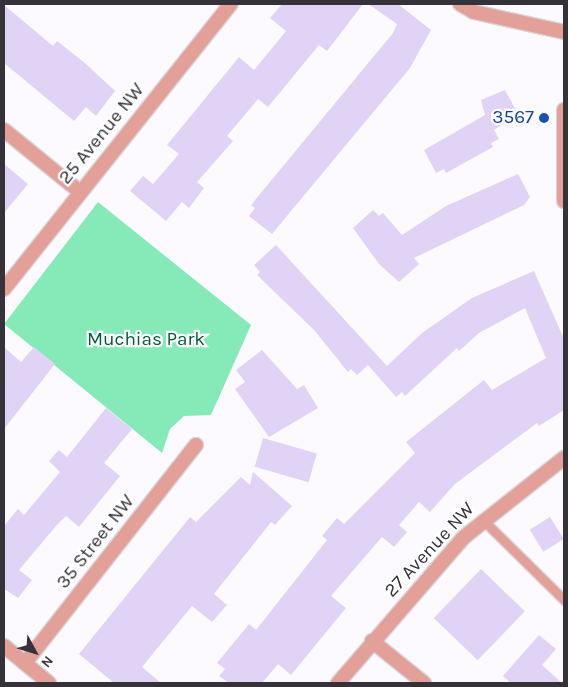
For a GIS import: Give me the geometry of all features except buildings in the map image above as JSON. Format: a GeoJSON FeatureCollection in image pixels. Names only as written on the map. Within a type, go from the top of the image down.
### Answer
{"type":"FeatureCollection","features":[{"type":"Feature","properties":{"kind":"street","name":"25 Avenue NW"},"geometry":{"type":"LineString","coordinates":[[4,289],[231,4]]}},
{"type":"Feature","properties":{"kind":"street"},"geometry":{"type":"LineString","coordinates":[[460,4],[474,12],[564,32]]}},
{"type":"Feature","properties":{"kind":"street"},"geometry":{"type":"LineString","coordinates":[[564,110],[564,201]]}},
{"type":"Feature","properties":{"kind":"street"},"geometry":{"type":"LineString","coordinates":[[4,130],[80,192]]}},
{"type":"Feature","properties":{"kind":"street","name":"35 Street NW"},"geometry":{"type":"LineString","coordinates":[[25,663],[196,445]]}},
{"type":"Feature","properties":{"kind":"street","name":"27 Avenue NW"},"geometry":{"type":"LineString","coordinates":[[338,683],[372,641],[482,519],[564,458]]}},
{"type":"Feature","properties":{"kind":"street"},"geometry":{"type":"LineString","coordinates":[[372,641],[424,683]]}},
{"type":"Feature","properties":{"kind":"street"},"geometry":{"type":"LineString","coordinates":[[4,646],[49,683]]}},
{"type":"Feature","properties":{"kind":"lane"},"geometry":{"type":"LineString","coordinates":[[482,519],[564,600]]}},
{"type":"Feature","properties":{"kind":"green space","name":"Muchias Park"},"geometry":{"type":"Polygon","coordinates":[[[98,202],[251,325],[211,415],[184,416],[170,429],[162,453],[4,324],[98,202]]]}},
{"type":"Feature","properties":{"kind":"place","name":"3567"},"geometry":{"type":"Point","coordinates":[544,118]}}]}
